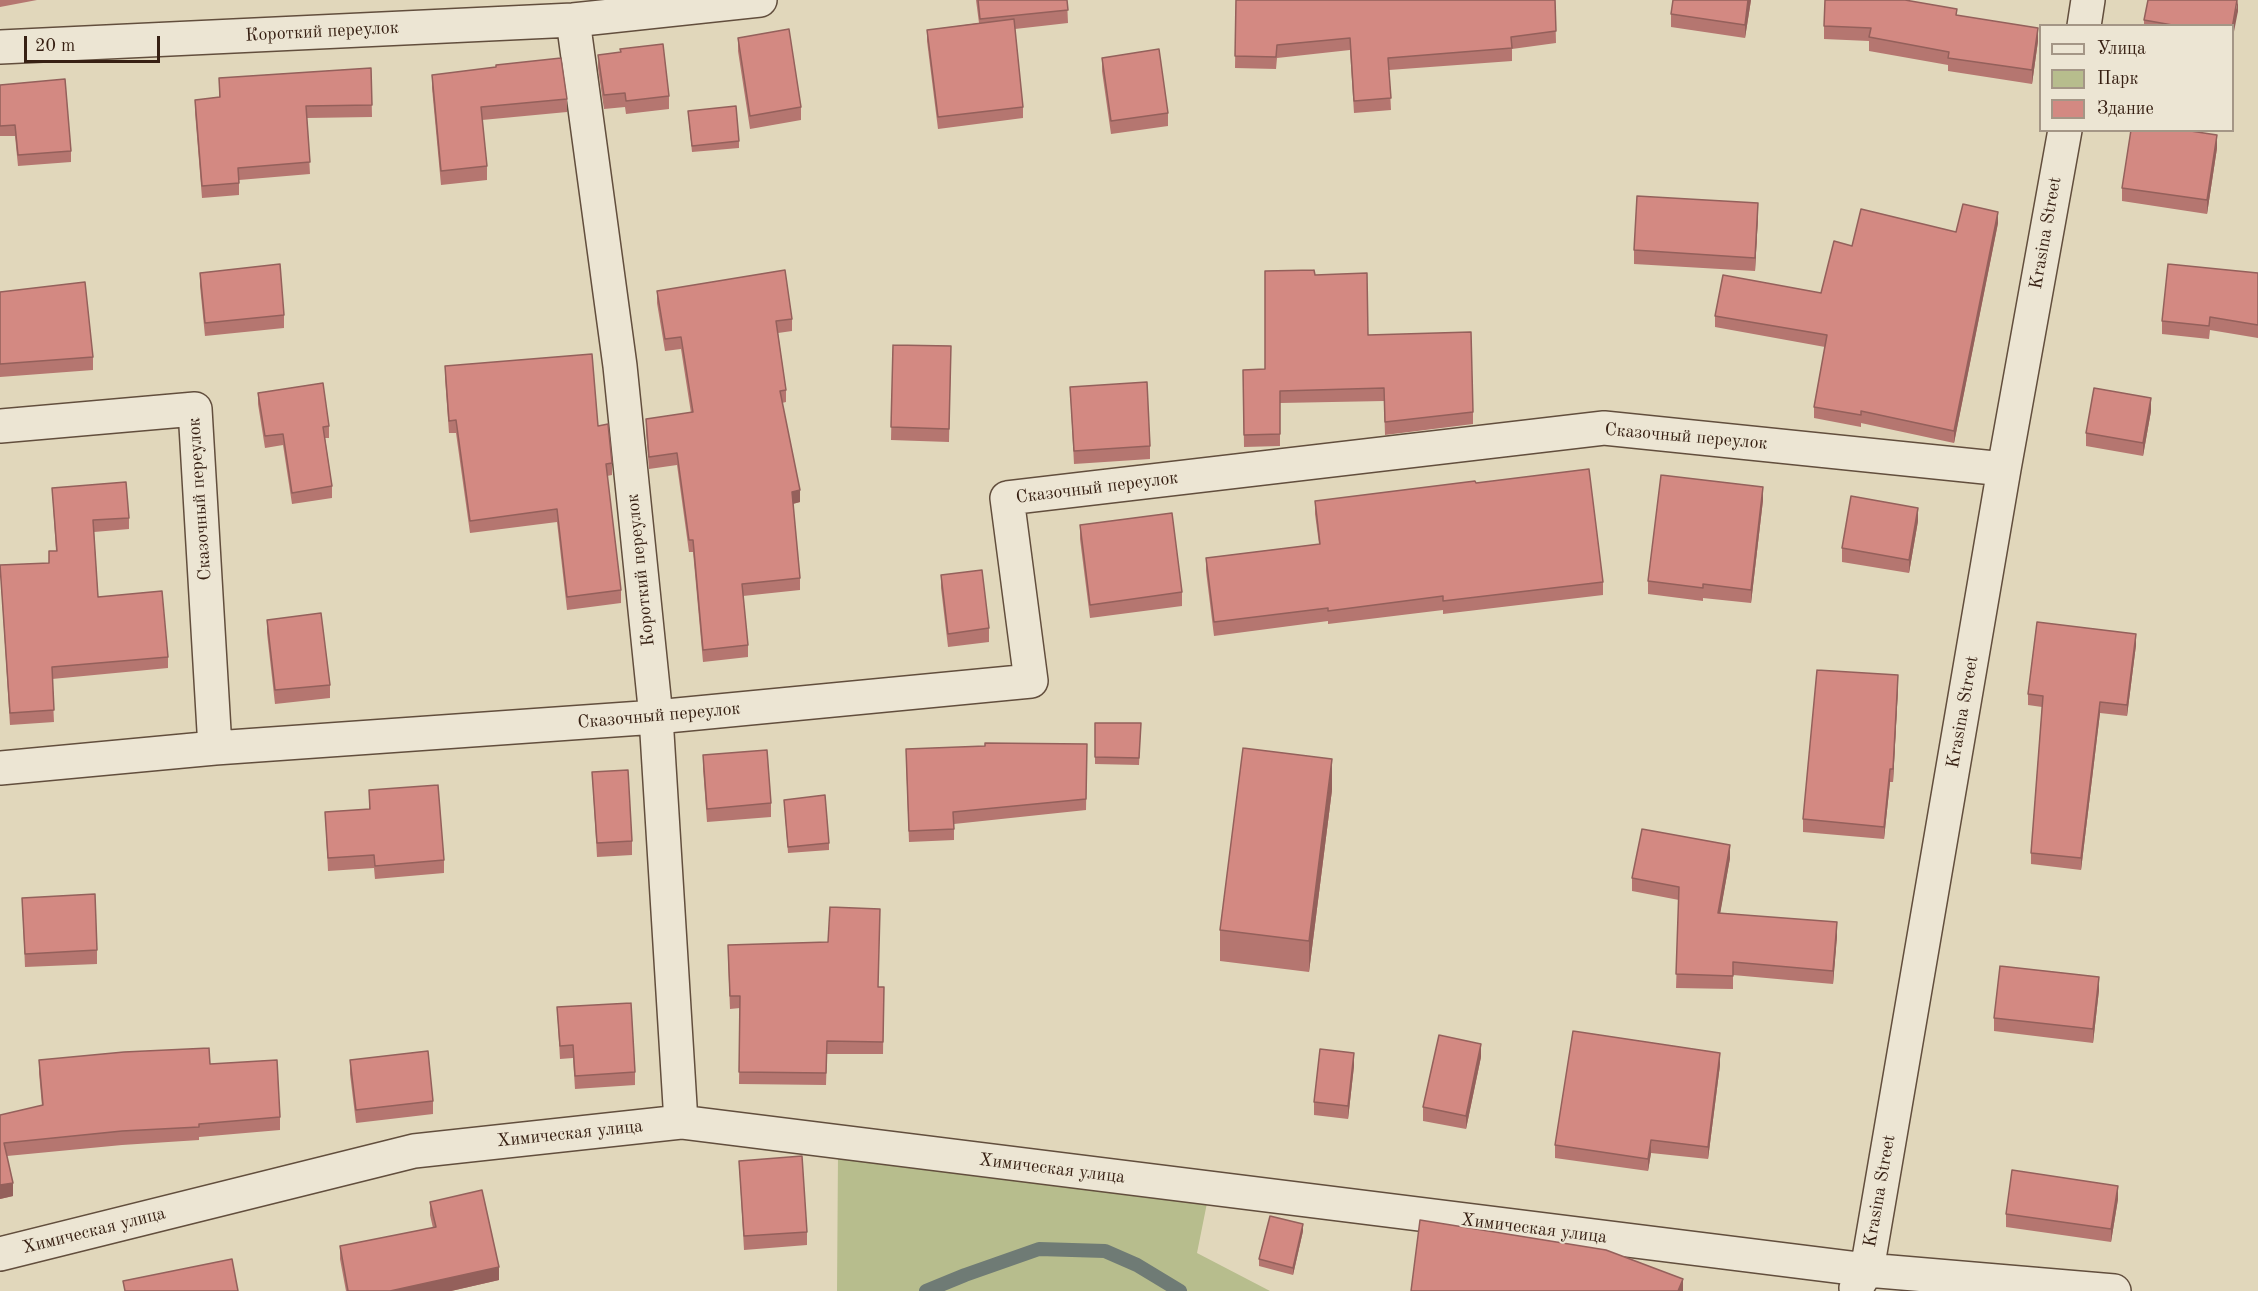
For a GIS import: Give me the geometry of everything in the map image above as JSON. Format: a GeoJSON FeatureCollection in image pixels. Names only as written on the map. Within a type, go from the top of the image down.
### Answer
{"type":"FeatureCollection","features":[{"type":"Feature","properties":{"kind":"street","name":"Короткий переулок"},"geometry":{"type":"LineString","coordinates":[[0,47],[573,20],[760,0]]}},
{"type":"Feature","properties":{"kind":"street"},"geometry":{"type":"LineString","coordinates":[[2084,24],[2088,0]]}},
{"type":"Feature","properties":{"kind":"street","name":"Короткий переулок"},"geometry":{"type":"LineString","coordinates":[[573,20],[620,366],[657,717],[681,1122]]}},
{"type":"Feature","properties":{"kind":"street","name":"Krasina Street"},"geometry":{"type":"LineString","coordinates":[[1861,1281],[2065,132]]}},
{"type":"Feature","properties":{"kind":"street","name":"Сказочный переулок"},"geometry":{"type":"LineString","coordinates":[[0,426],[195,409],[215,748]]}},
{"type":"Feature","properties":{"kind":"street","name":"Сказочный переулок"},"geometry":{"type":"LineString","coordinates":[[0,768],[215,748],[657,717],[1031,681],[1007,498],[1604,428],[2004,470]]}},
{"type":"Feature","properties":{"kind":"street","name":"Химическая улица"},"geometry":{"type":"LineString","coordinates":[[0,1254],[414,1151],[681,1122],[1861,1281],[2114,1291]]}},
{"type":"Feature","properties":{"kind":"green space"},"geometry":{"type":"Polygon","coordinates":[[[838,1155],[1207,1203],[1197,1253],[1270,1291],[837,1291],[838,1155]]]}},
{"type":"Feature","properties":{"kind":"building"},"geometry":{"type":"Polygon","coordinates":[[[978,0],[1067,0],[1068,10],[980,19],[978,0]]]}},
{"type":"Feature","properties":{"kind":"building"},"geometry":{"type":"Polygon","coordinates":[[[1236,0],[1555,0],[1556,31],[1511,37],[1512,48],[1388,58],[1391,98],[1354,101],[1350,38],[1277,45],[1276,57],[1235,56],[1236,0]]]}},
{"type":"Feature","properties":{"kind":"building"},"geometry":{"type":"Polygon","coordinates":[[[1673,0],[1748,0],[1745,25],[1671,14],[1673,0]]]}},
{"type":"Feature","properties":{"kind":"building"},"geometry":{"type":"Polygon","coordinates":[[[1825,0],[1905,0],[1957,9],[1956,15],[2038,28],[2032,70],[1948,58],[1949,52],[1869,37],[1871,28],[1824,26],[1825,0]]]}},
{"type":"Feature","properties":{"kind":"building"},"geometry":{"type":"Polygon","coordinates":[[[2148,0],[2237,0],[2233,24],[2167,24],[2144,20],[2148,0]]]}},
{"type":"Feature","properties":{"kind":"building"},"geometry":{"type":"Polygon","coordinates":[[[1014,19],[1023,107],[938,117],[927,30],[1014,19]]]}},
{"type":"Feature","properties":{"kind":"building"},"geometry":{"type":"Polygon","coordinates":[[[789,29],[801,107],[750,116],[738,38],[789,29]]]}},
{"type":"Feature","properties":{"kind":"building"},"geometry":{"type":"Polygon","coordinates":[[[663,44],[669,96],[626,101],[625,93],[604,95],[598,55],[621,52],[620,49],[663,44]]]}},
{"type":"Feature","properties":{"kind":"building"},"geometry":{"type":"Polygon","coordinates":[[[1159,49],[1168,113],[1111,121],[1102,58],[1159,49]]]}},
{"type":"Feature","properties":{"kind":"building"},"geometry":{"type":"Polygon","coordinates":[[[561,58],[567,99],[481,107],[487,166],[441,171],[432,75],[561,58]]]}},
{"type":"Feature","properties":{"kind":"building"},"geometry":{"type":"Polygon","coordinates":[[[371,68],[372,105],[306,106],[310,162],[238,168],[239,183],[202,186],[195,100],[220,97],[219,78],[371,68]]]}},
{"type":"Feature","properties":{"kind":"building"},"geometry":{"type":"Polygon","coordinates":[[[65,79],[71,151],[18,155],[15,125],[0,126],[0,85],[65,79]]]}},
{"type":"Feature","properties":{"kind":"building"},"geometry":{"type":"Polygon","coordinates":[[[736,106],[739,141],[692,146],[688,111],[736,106]]]}},
{"type":"Feature","properties":{"kind":"building"},"geometry":{"type":"Polygon","coordinates":[[[2131,132],[2197,132],[2217,135],[2207,200],[2122,188],[2131,132]]]}},
{"type":"Feature","properties":{"kind":"building"},"geometry":{"type":"Polygon","coordinates":[[[1637,196],[1758,203],[1755,258],[1634,250],[1637,196]]]}},
{"type":"Feature","properties":{"kind":"building"},"geometry":{"type":"Polygon","coordinates":[[[1963,204],[1998,212],[1954,431],[1861,411],[1861,415],[1814,407],[1827,335],[1715,316],[1723,275],[1821,293],[1834,241],[1852,246],[1861,209],[1956,232],[1963,204]]]}},
{"type":"Feature","properties":{"kind":"building"},"geometry":{"type":"Polygon","coordinates":[[[280,264],[284,315],[205,323],[200,273],[280,264]]]}},
{"type":"Feature","properties":{"kind":"building"},"geometry":{"type":"Polygon","coordinates":[[[2168,264],[2258,273],[2258,325],[2210,317],[2209,326],[2162,321],[2168,264]]]}},
{"type":"Feature","properties":{"kind":"building"},"geometry":{"type":"Polygon","coordinates":[[[785,270],[792,319],[776,321],[786,390],[780,391],[800,490],[792,492],[800,578],[742,584],[748,645],[703,650],[693,540],[689,540],[677,453],[649,457],[646,419],[693,412],[681,337],[665,339],[657,291],[785,270]]]}},
{"type":"Feature","properties":{"kind":"building"},"geometry":{"type":"Polygon","coordinates":[[[1314,270],[1315,275],[1367,273],[1368,335],[1471,332],[1473,412],[1385,422],[1384,388],[1280,391],[1280,434],[1244,435],[1243,370],[1265,369],[1265,271],[1314,270]]]}},
{"type":"Feature","properties":{"kind":"building"},"geometry":{"type":"Polygon","coordinates":[[[85,282],[93,357],[0,364],[0,292],[85,282]]]}},
{"type":"Feature","properties":{"kind":"building"},"geometry":{"type":"Polygon","coordinates":[[[893,345],[951,346],[949,429],[891,427],[893,345]]]}},
{"type":"Feature","properties":{"kind":"building"},"geometry":{"type":"Polygon","coordinates":[[[592,354],[598,426],[608,424],[612,463],[606,464],[621,590],[567,597],[557,509],[470,521],[456,420],[449,421],[445,366],[592,354]]]}},
{"type":"Feature","properties":{"kind":"building"},"geometry":{"type":"Polygon","coordinates":[[[1147,382],[1150,446],[1074,451],[1070,387],[1147,382]]]}},
{"type":"Feature","properties":{"kind":"building"},"geometry":{"type":"Polygon","coordinates":[[[323,383],[329,426],[323,427],[332,486],[292,493],[283,434],[265,436],[258,393],[323,383]]]}},
{"type":"Feature","properties":{"kind":"building"},"geometry":{"type":"Polygon","coordinates":[[[2094,388],[2151,398],[2143,443],[2086,433],[2094,388]]]}},
{"type":"Feature","properties":{"kind":"building"},"geometry":{"type":"Polygon","coordinates":[[[1589,469],[1603,582],[1443,601],[1443,596],[1328,611],[1328,608],[1214,622],[1206,558],[1320,544],[1315,501],[1589,469]]]}},
{"type":"Feature","properties":{"kind":"building"},"geometry":{"type":"Polygon","coordinates":[[[1661,475],[1763,487],[1751,590],[1703,584],[1703,588],[1648,581],[1661,475]]]}},
{"type":"Feature","properties":{"kind":"building"},"geometry":{"type":"Polygon","coordinates":[[[126,482],[129,518],[93,520],[98,597],[162,591],[168,657],[52,667],[54,710],[10,713],[0,565],[49,563],[49,551],[57,551],[52,488],[126,482]]]}},
{"type":"Feature","properties":{"kind":"building"},"geometry":{"type":"Polygon","coordinates":[[[1851,496],[1918,508],[1909,560],[1842,548],[1851,496]]]}},
{"type":"Feature","properties":{"kind":"building"},"geometry":{"type":"Polygon","coordinates":[[[1172,513],[1182,592],[1090,605],[1080,525],[1172,513]]]}},
{"type":"Feature","properties":{"kind":"building"},"geometry":{"type":"Polygon","coordinates":[[[982,570],[989,628],[948,634],[941,575],[982,570]]]}},
{"type":"Feature","properties":{"kind":"building"},"geometry":{"type":"Polygon","coordinates":[[[321,613],[330,685],[275,690],[267,620],[321,613]]]}},
{"type":"Feature","properties":{"kind":"building"},"geometry":{"type":"Polygon","coordinates":[[[2037,622],[2136,634],[2127,705],[2100,702],[2081,858],[2031,853],[2043,696],[2028,694],[2037,622]]]}},
{"type":"Feature","properties":{"kind":"building"},"geometry":{"type":"Polygon","coordinates":[[[1817,670],[1898,675],[1893,769],[1890,769],[1884,827],[1803,819],[1817,670]]]}},
{"type":"Feature","properties":{"kind":"building"},"geometry":{"type":"Polygon","coordinates":[[[1095,723],[1141,723],[1139,758],[1095,757],[1095,723]]]}},
{"type":"Feature","properties":{"kind":"building"},"geometry":{"type":"Polygon","coordinates":[[[985,743],[1087,744],[1086,799],[953,812],[954,829],[909,831],[906,749],[985,746],[985,743]]]}},
{"type":"Feature","properties":{"kind":"building"},"geometry":{"type":"Polygon","coordinates":[[[1243,748],[1332,759],[1309,941],[1220,930],[1243,748]]]}},
{"type":"Feature","properties":{"kind":"building"},"geometry":{"type":"Polygon","coordinates":[[[767,750],[771,803],[707,809],[703,755],[767,750]]]}},
{"type":"Feature","properties":{"kind":"building"},"geometry":{"type":"Polygon","coordinates":[[[628,770],[632,841],[597,843],[592,772],[628,770]]]}},
{"type":"Feature","properties":{"kind":"building"},"geometry":{"type":"Polygon","coordinates":[[[438,785],[444,860],[375,866],[374,855],[328,858],[325,812],[370,809],[369,790],[438,785]]]}},
{"type":"Feature","properties":{"kind":"building"},"geometry":{"type":"Polygon","coordinates":[[[825,795],[829,843],[788,847],[784,800],[825,795]]]}},
{"type":"Feature","properties":{"kind":"building"},"geometry":{"type":"Polygon","coordinates":[[[1642,829],[1730,845],[1718,913],[1837,922],[1833,971],[1733,962],[1733,976],[1676,974],[1679,887],[1632,878],[1642,829]]]}},
{"type":"Feature","properties":{"kind":"building"},"geometry":{"type":"Polygon","coordinates":[[[95,894],[97,950],[25,954],[22,898],[95,894]]]}},
{"type":"Feature","properties":{"kind":"building"},"geometry":{"type":"Polygon","coordinates":[[[830,907],[880,909],[878,987],[884,987],[883,1042],[827,1041],[826,1073],[739,1072],[740,996],[730,996],[728,945],[828,942],[830,907]]]}},
{"type":"Feature","properties":{"kind":"building"},"geometry":{"type":"Polygon","coordinates":[[[2000,966],[2099,977],[2093,1029],[1994,1018],[2000,966]]]}},
{"type":"Feature","properties":{"kind":"building"},"geometry":{"type":"Polygon","coordinates":[[[631,1003],[635,1072],[575,1076],[573,1045],[560,1046],[557,1007],[631,1003]]]}},
{"type":"Feature","properties":{"kind":"building"},"geometry":{"type":"Polygon","coordinates":[[[1573,1031],[1720,1053],[1708,1147],[1651,1140],[1648,1159],[1555,1145],[1573,1031]]]}},
{"type":"Feature","properties":{"kind":"building"},"geometry":{"type":"Polygon","coordinates":[[[1439,1035],[1481,1044],[1466,1116],[1423,1107],[1439,1035]]]}},
{"type":"Feature","properties":{"kind":"building"},"geometry":{"type":"Polygon","coordinates":[[[209,1048],[210,1064],[277,1060],[280,1117],[199,1124],[199,1127],[122,1131],[4,1143],[13,1183],[0,1185],[0,1115],[43,1105],[39,1060],[124,1052],[209,1048]]]}},
{"type":"Feature","properties":{"kind":"building"},"geometry":{"type":"Polygon","coordinates":[[[1320,1049],[1354,1053],[1348,1106],[1314,1102],[1320,1049]]]}},
{"type":"Feature","properties":{"kind":"building"},"geometry":{"type":"Polygon","coordinates":[[[428,1051],[433,1101],[356,1110],[350,1060],[428,1051]]]}},
{"type":"Feature","properties":{"kind":"building"},"geometry":{"type":"Polygon","coordinates":[[[802,1156],[807,1232],[744,1236],[739,1161],[802,1156]]]}},
{"type":"Feature","properties":{"kind":"building"},"geometry":{"type":"Polygon","coordinates":[[[2012,1170],[2118,1186],[2111,1229],[2006,1214],[2012,1170]]]}},
{"type":"Feature","properties":{"kind":"building"},"geometry":{"type":"Polygon","coordinates":[[[482,1190],[499,1267],[390,1291],[348,1291],[340,1246],[436,1227],[430,1202],[482,1190]]]}},
{"type":"Feature","properties":{"kind":"building"},"geometry":{"type":"Polygon","coordinates":[[[1270,1216],[1303,1224],[1293,1268],[1259,1259],[1270,1216]]]}},
{"type":"Feature","properties":{"kind":"building"},"geometry":{"type":"Polygon","coordinates":[[[1420,1220],[1606,1250],[1683,1279],[1678,1291],[1411,1291],[1420,1220]]]}},
{"type":"Feature","properties":{"kind":"building"},"geometry":{"type":"Polygon","coordinates":[[[232,1259],[238,1291],[125,1291],[123,1281],[232,1259]]]}},
{"type":"Feature","properties":{"kind":"waterway"},"geometry":{"type":"LineString","coordinates":[[926,1291],[1039,1249],[1105,1251],[1137,1265],[1180,1291]]}}]}
